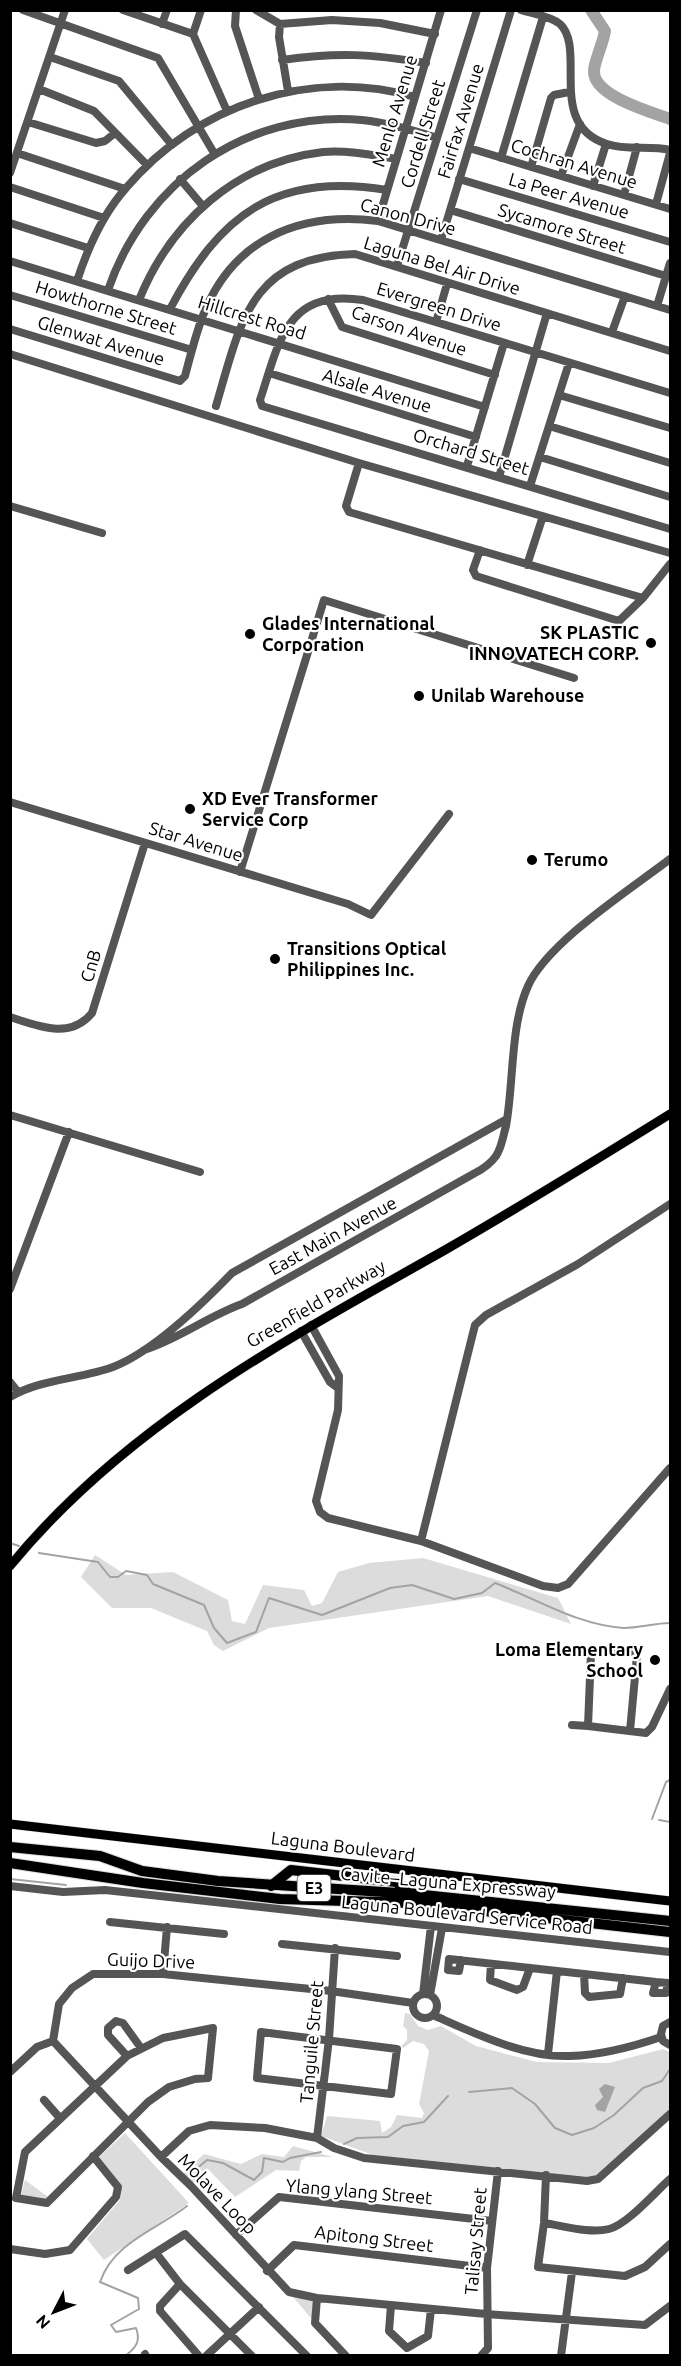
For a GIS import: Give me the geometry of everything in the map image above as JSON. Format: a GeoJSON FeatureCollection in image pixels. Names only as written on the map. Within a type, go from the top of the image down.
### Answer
{"type":"FeatureCollection","features":[{"type":"Feature","properties":{"kind":"highway","name":"Cavite–Laguna Expressway"},"geometry":{"type":"LineString","coordinates":[[13,1847],[100,1856],[142,1871],[271,1886],[414,1894],[668,1926]]}},
{"type":"Feature","properties":{"kind":"highway","name":"Cavite–Laguna Expressway"},"geometry":{"type":"LineString","coordinates":[[10,1863],[143,1883],[280,1899],[413,1904],[668,1926]]}},
{"type":"Feature","properties":{"kind":"highway"},"geometry":{"type":"LineString","coordinates":[[271,1886],[291,1870],[396,1882],[414,1894]]}},
{"type":"Feature","properties":{"kind":"main road","name":"Greenfield Parkway"},"geometry":{"type":"LineString","coordinates":[[10,1566],[80,1494],[166,1419],[218,1382],[300,1331],[497,1220],[670,1114]]}},
{"type":"Feature","properties":{"kind":"main road","name":"Laguna Boulevard"},"geometry":{"type":"LineString","coordinates":[[10,1824],[670,1901]]}},
{"type":"Feature","properties":{"kind":"street"},"geometry":{"type":"LineString","coordinates":[[10,173],[65,10]]}},
{"type":"Feature","properties":{"kind":"street"},"geometry":{"type":"LineString","coordinates":[[123,10],[193,34]]}},
{"type":"Feature","properties":{"kind":"street"},"geometry":{"type":"LineString","coordinates":[[162,24],[167,10]]}},
{"type":"Feature","properties":{"kind":"street"},"geometry":{"type":"LineString","coordinates":[[201,10],[193,34],[227,111]]}},
{"type":"Feature","properties":{"kind":"street"},"geometry":{"type":"LineString","coordinates":[[236,10],[235,26],[259,99]]}},
{"type":"Feature","properties":{"kind":"street"},"geometry":{"type":"LineString","coordinates":[[256,10],[280,24],[332,20],[380,23],[435,34]]}},
{"type":"Feature","properties":{"kind":"street","name":"Menlo Avenue"},"geometry":{"type":"LineString","coordinates":[[378,221],[441,10]]}},
{"type":"Feature","properties":{"kind":"street","name":"Cordell Street"},"geometry":{"type":"LineString","coordinates":[[398,266],[477,10]]}},
{"type":"Feature","properties":{"kind":"street","name":"Fairfax Avenue"},"geometry":{"type":"LineString","coordinates":[[441,240],[511,10]]}},
{"type":"Feature","properties":{"kind":"street"},"geometry":{"type":"LineString","coordinates":[[521,10],[557,22],[569,39],[569,92],[580,124],[606,144],[670,152],[656,204]]}},
{"type":"Feature","properties":{"kind":"street"},"geometry":{"type":"LineString","coordinates":[[28,11],[60,25],[158,58],[214,153]]}},
{"type":"Feature","properties":{"kind":"street"},"geometry":{"type":"LineString","coordinates":[[501,158],[543,17]]}},
{"type":"Feature","properties":{"kind":"street"},"geometry":{"type":"LineString","coordinates":[[280,24],[282,60],[288,91]]}},
{"type":"Feature","properties":{"kind":"street"},"geometry":{"type":"LineString","coordinates":[[282,60],[326,54],[362,53],[426,63]]}},
{"type":"Feature","properties":{"kind":"street"},"geometry":{"type":"LineString","coordinates":[[50,57],[119,81],[172,145]]}},
{"type":"Feature","properties":{"kind":"street"},"geometry":{"type":"LineString","coordinates":[[77,281],[88,249],[104,218],[124,189],[147,165],[198,126],[227,111],[288,91],[334,86],[361,86],[415,97]]}},
{"type":"Feature","properties":{"kind":"street"},"geometry":{"type":"LineString","coordinates":[[39,89],[88,106],[147,165]]}},
{"type":"Feature","properties":{"kind":"street"},"geometry":{"type":"LineString","coordinates":[[531,167],[551,98],[554,95],[569,92]]}},
{"type":"Feature","properties":{"kind":"street"},"geometry":{"type":"LineString","coordinates":[[108,290],[115,270],[147,213],[180,179],[214,153],[262,133],[320,121],[361,120],[406,128],[437,138]]}},
{"type":"Feature","properties":{"kind":"street"},"geometry":{"type":"LineString","coordinates":[[28,122],[96,142],[105,141],[115,133]]}},
{"type":"Feature","properties":{"kind":"street"},"geometry":{"type":"LineString","coordinates":[[561,176],[580,124]]}},
{"type":"Feature","properties":{"kind":"street"},"geometry":{"type":"LineString","coordinates":[[593,186],[606,144]]}},
{"type":"Feature","properties":{"kind":"street"},"geometry":{"type":"LineString","coordinates":[[624,195],[637,147]]}},
{"type":"Feature","properties":{"kind":"street","name":"Cochran Avenue"},"geometry":{"type":"LineString","coordinates":[[469,148],[670,209]]}},
{"type":"Feature","properties":{"kind":"street"},"geometry":{"type":"LineString","coordinates":[[139,300],[158,260],[173,237],[202,205],[237,181],[292,157],[325,152],[360,153],[396,159]]}},
{"type":"Feature","properties":{"kind":"street"},"geometry":{"type":"LineString","coordinates":[[17,153],[124,189]]}},
{"type":"Feature","properties":{"kind":"street"},"geometry":{"type":"LineString","coordinates":[[180,179],[202,205]]}},
{"type":"Feature","properties":{"kind":"street","name":"La Peer Avenue"},"geometry":{"type":"LineString","coordinates":[[459,179],[670,242]]}},
{"type":"Feature","properties":{"kind":"street"},"geometry":{"type":"LineString","coordinates":[[170,309],[203,252],[231,224],[261,204],[291,192],[323,185],[357,185],[387,190]]}},
{"type":"Feature","properties":{"kind":"street"},"geometry":{"type":"LineString","coordinates":[[10,187],[104,218]]}},
{"type":"Feature","properties":{"kind":"street","name":"Sycamore Street"},"geometry":{"type":"LineString","coordinates":[[450,210],[666,276]]}},
{"type":"Feature","properties":{"kind":"street","name":"Canon Drive"},"geometry":{"type":"LineString","coordinates":[[182,380],[202,318],[222,280],[235,262],[251,247],[275,234],[312,220],[348,217],[378,221],[670,310]]}},
{"type":"Feature","properties":{"kind":"street"},"geometry":{"type":"LineString","coordinates":[[10,223],[88,249]]}},
{"type":"Feature","properties":{"kind":"street","name":"Laguna Bel Air Drive"},"geometry":{"type":"LineString","coordinates":[[216,406],[245,314],[268,283],[286,270],[308,260],[328,255],[355,254],[398,266],[447,284],[670,351]]}},
{"type":"Feature","properties":{"kind":"street","name":"Hillcrest Road"},"geometry":{"type":"LineString","coordinates":[[10,261],[202,318],[485,407]]}},
{"type":"Feature","properties":{"kind":"street"},"geometry":{"type":"LineString","coordinates":[[657,306],[670,263]]}},
{"type":"Feature","properties":{"kind":"street"},"geometry":{"type":"LineString","coordinates":[[436,322],[447,284]]}},
{"type":"Feature","properties":{"kind":"street","name":"Howthorne Street"},"geometry":{"type":"LineString","coordinates":[[10,295],[192,350]]}},
{"type":"Feature","properties":{"kind":"street"},"geometry":{"type":"LineString","coordinates":[[612,332],[625,296]]}},
{"type":"Feature","properties":{"kind":"street","name":"Evergreen Drive"},"geometry":{"type":"LineString","coordinates":[[262,406],[260,400],[285,327],[299,313],[328,299],[344,297],[363,300],[670,393]]}},
{"type":"Feature","properties":{"kind":"street","name":"Carson Avenue"},"geometry":{"type":"LineString","coordinates":[[328,299],[342,327],[495,375]]}},
{"type":"Feature","properties":{"kind":"street"},"geometry":{"type":"LineString","coordinates":[[499,477],[547,313]]}},
{"type":"Feature","properties":{"kind":"street","name":"Glenwat Avenue"},"geometry":{"type":"LineString","coordinates":[[10,329],[177,381],[182,380]]}},
{"type":"Feature","properties":{"kind":"street"},"geometry":{"type":"LineString","coordinates":[[466,466],[504,343]]}},
{"type":"Feature","properties":{"kind":"street"},"geometry":{"type":"LineString","coordinates":[[10,354],[359,463],[670,553]]}},
{"type":"Feature","properties":{"kind":"street"},"geometry":{"type":"LineString","coordinates":[[530,486],[569,363]]}},
{"type":"Feature","properties":{"kind":"street","name":"Alsale Avenue"},"geometry":{"type":"LineString","coordinates":[[268,373],[476,437]]}},
{"type":"Feature","properties":{"kind":"street"},"geometry":{"type":"LineString","coordinates":[[559,395],[670,429]]}},
{"type":"Feature","properties":{"kind":"street","name":"Orchard Street"},"geometry":{"type":"LineString","coordinates":[[262,406],[670,529]]}},
{"type":"Feature","properties":{"kind":"street"},"geometry":{"type":"LineString","coordinates":[[549,426],[670,462]]}},
{"type":"Feature","properties":{"kind":"street"},"geometry":{"type":"LineString","coordinates":[[540,457],[670,497]]}},
{"type":"Feature","properties":{"kind":"street"},"geometry":{"type":"LineString","coordinates":[[359,463],[346,506],[349,512],[643,598]]}},
{"type":"Feature","properties":{"kind":"street"},"geometry":{"type":"LineString","coordinates":[[10,506],[102,533]]}},
{"type":"Feature","properties":{"kind":"street"},"geometry":{"type":"LineString","coordinates":[[527,565],[543,516]]}},
{"type":"Feature","properties":{"kind":"street"},"geometry":{"type":"LineString","coordinates":[[480,550],[473,570],[476,576],[619,621],[643,598],[670,564]]}},
{"type":"Feature","properties":{"kind":"street"},"geometry":{"type":"LineString","coordinates":[[240,872],[324,600],[574,678]]}},
{"type":"Feature","properties":{"kind":"street","name":"Star Avenue"},"geometry":{"type":"LineString","coordinates":[[10,802],[354,906],[371,915],[449,814]]}},
{"type":"Feature","properties":{"kind":"street","name":"CnB"},"geometry":{"type":"LineString","coordinates":[[10,1017],[47,1028],[61,1029],[78,1025],[90,1016],[145,843]]}},
{"type":"Feature","properties":{"kind":"street","name":"East Main Avenue"},"geometry":{"type":"LineString","coordinates":[[10,1382],[14,1394],[112,1367],[144,1350],[160,1345],[225,1310],[242,1304],[475,1173],[496,1156],[507,1119],[520,1008],[528,985],[543,962],[561,943],[670,859]]}},
{"type":"Feature","properties":{"kind":"street"},"geometry":{"type":"LineString","coordinates":[[10,1115],[200,1172]]}},
{"type":"Feature","properties":{"kind":"street","name":"East Main Avenue"},"geometry":{"type":"LineString","coordinates":[[144,1350],[212,1294],[232,1273],[507,1119]]}},
{"type":"Feature","properties":{"kind":"street"},"geometry":{"type":"LineString","coordinates":[[10,1289],[69,1132]]}},
{"type":"Feature","properties":{"kind":"street"},"geometry":{"type":"LineString","coordinates":[[421,1540],[475,1325],[486,1315],[578,1264],[670,1204]]}},
{"type":"Feature","properties":{"kind":"street"},"geometry":{"type":"LineString","coordinates":[[311,1325],[339,1376],[338,1406],[316,1497],[318,1509],[332,1519],[421,1540],[537,1585],[561,1588],[568,1584],[670,1468]]}},
{"type":"Feature","properties":{"kind":"street"},"geometry":{"type":"LineString","coordinates":[[300,1331],[330,1382],[338,1388]]}},
{"type":"Feature","properties":{"kind":"street"},"geometry":{"type":"LineString","coordinates":[[588,1726],[591,1653],[597,1650],[631,1651],[637,1655],[630,1731]]}},
{"type":"Feature","properties":{"kind":"street"},"geometry":{"type":"LineString","coordinates":[[572,1725],[650,1731],[670,1689]]}},
{"type":"Feature","properties":{"kind":"street","name":"Laguna Boulevard Service Road"},"geometry":{"type":"LineString","coordinates":[[10,1886],[63,1892],[105,1890],[670,1952]]}},
{"type":"Feature","properties":{"kind":"street"},"geometry":{"type":"LineString","coordinates":[[110,1922],[224,1934]]}},
{"type":"Feature","properties":{"kind":"street"},"geometry":{"type":"LineString","coordinates":[[426,1994],[431,1926]]}},
{"type":"Feature","properties":{"kind":"street"},"geometry":{"type":"LineString","coordinates":[[163,1974],[167,1927]]}},
{"type":"Feature","properties":{"kind":"street"},"geometry":{"type":"LineString","coordinates":[[442,1928],[426,1994],[413,2003],[413,2009],[419,2016],[425,2018],[434,2015],[492,2041],[569,2057],[615,2051],[661,2037]]}},
{"type":"Feature","properties":{"kind":"street"},"geometry":{"type":"LineString","coordinates":[[282,1944],[398,1956]]}},
{"type":"Feature","properties":{"kind":"street","name":"Tanguile Street"},"geometry":{"type":"LineString","coordinates":[[317,2138],[329,2039],[335,1948]]}},
{"type":"Feature","properties":{"kind":"street"},"geometry":{"type":"LineString","coordinates":[[461,1960],[657,1982]]}},
{"type":"Feature","properties":{"kind":"street"},"geometry":{"type":"LineString","coordinates":[[491,1964],[490,1980],[517,1990],[523,1988],[530,1968]]}},
{"type":"Feature","properties":{"kind":"street"},"geometry":{"type":"LineString","coordinates":[[548,2054],[557,1971]]}},
{"type":"Feature","properties":{"kind":"street","name":"Guijo Drive"},"geometry":{"type":"LineString","coordinates":[[53,2041],[59,2004],[72,1988],[93,1974],[163,1974],[331,1991],[413,2003]]}},
{"type":"Feature","properties":{"kind":"street"},"geometry":{"type":"LineString","coordinates":[[584,1974],[585,1993],[589,1997],[620,1994],[623,1978]]}},
{"type":"Feature","properties":{"kind":"street"},"geometry":{"type":"LineString","coordinates":[[426,1994],[437,2004],[434,2015]]}},
{"type":"Feature","properties":{"kind":"street"},"geometry":{"type":"LineString","coordinates":[[127,2056],[108,2035],[108,2028],[116,2021],[123,2023],[141,2048]]}},
{"type":"Feature","properties":{"kind":"street"},"geometry":{"type":"LineString","coordinates":[[661,2037],[663,2026],[670,2022]]}},
{"type":"Feature","properties":{"kind":"street"},"geometry":{"type":"LineString","coordinates":[[213,2028],[208,2078],[195,2079],[169,2087],[148,2102],[47,2204],[16,2198],[25,2152],[59,2117],[127,2056],[162,2038],[213,2028]]}},
{"type":"Feature","properties":{"kind":"street"},"geometry":{"type":"LineString","coordinates":[[261,2032],[396,2049],[392,2094],[324,2086],[257,2078],[261,2032]]}},
{"type":"Feature","properties":{"kind":"street"},"geometry":{"type":"LineString","coordinates":[[661,2037],[670,2045]]}},
{"type":"Feature","properties":{"kind":"street"},"geometry":{"type":"LineString","coordinates":[[10,2072],[37,2047],[53,2041],[94,2088],[161,2157]]}},
{"type":"Feature","properties":{"kind":"street"},"geometry":{"type":"LineString","coordinates":[[44,2100],[59,2117]]}},
{"type":"Feature","properties":{"kind":"street","name":"Molave Loop"},"geometry":{"type":"LineString","coordinates":[[670,2114],[598,2179],[587,2181],[498,2170],[364,2158],[334,2148],[317,2138],[265,2128],[210,2125],[189,2131],[161,2157],[289,2292],[317,2298],[431,2309],[645,2325],[670,2306]]}},
{"type":"Feature","properties":{"kind":"street"},"geometry":{"type":"LineString","coordinates":[[10,2249],[45,2254],[70,2250],[116,2197],[118,2187],[93,2156]]}},
{"type":"Feature","properties":{"kind":"street","name":"Talisay Street"},"geometry":{"type":"LineString","coordinates":[[481,2355],[488,2348],[487,2268],[498,2170]]}},
{"type":"Feature","properties":{"kind":"street"},"geometry":{"type":"LineString","coordinates":[[546,2175],[544,2223],[538,2267],[625,2276],[635,2273],[670,2244]]}},
{"type":"Feature","properties":{"kind":"street"},"geometry":{"type":"LineString","coordinates":[[544,2223],[598,2230],[610,2229],[622,2222],[670,2179]]}},
{"type":"Feature","properties":{"kind":"street","name":"Ylang ylang Street"},"geometry":{"type":"LineString","coordinates":[[236,2235],[279,2197],[492,2221]]}},
{"type":"Feature","properties":{"kind":"street"},"geometry":{"type":"LineString","coordinates":[[128,2270],[185,2234],[306,2355]]}},
{"type":"Feature","properties":{"kind":"street","name":"Apitong Street"},"geometry":{"type":"LineString","coordinates":[[267,2271],[294,2245],[487,2268]]}},
{"type":"Feature","properties":{"kind":"street"},"geometry":{"type":"LineString","coordinates":[[156,2253],[180,2284],[252,2355]]}},
{"type":"Feature","properties":{"kind":"street"},"geometry":{"type":"LineString","coordinates":[[561,2355],[572,2272]]}},
{"type":"Feature","properties":{"kind":"street"},"geometry":{"type":"LineString","coordinates":[[180,2284],[160,2306],[160,2311],[199,2355]]}},
{"type":"Feature","properties":{"kind":"street"},"geometry":{"type":"LineString","coordinates":[[317,2298],[315,2323],[346,2355]]}},
{"type":"Feature","properties":{"kind":"street"},"geometry":{"type":"LineString","coordinates":[[391,2305],[389,2331],[407,2348],[428,2336],[431,2309]]}},
{"type":"Feature","properties":{"kind":"street"},"geometry":{"type":"LineString","coordinates":[[206,2355],[259,2307]]}},
{"type":"Feature","properties":{"kind":"shaded area"},"geometry":{"type":"Polygon","coordinates":[[[95,1555],[126,1575],[173,1572],[228,1600],[232,1621],[245,1624],[263,1585],[304,1590],[312,1606],[322,1603],[338,1572],[369,1563],[423,1558],[558,1598],[571,1624],[488,1596],[269,1628],[223,1651],[214,1645],[207,1631],[151,1608],[112,1608],[81,1577],[95,1555]]]}},
{"type":"Feature","properties":{"kind":"shaded area"},"geometry":{"type":"Polygon","coordinates":[[[405,2013],[410,2014],[418,2026],[428,2030],[441,2026],[476,2046],[537,2062],[609,2063],[663,2049],[670,2052],[670,2111],[597,2177],[588,2179],[373,2155],[321,2136],[327,2116],[380,2121],[382,2133],[391,2127],[397,2115],[422,2118],[424,2113],[419,2104],[429,2051],[424,2044],[413,2041],[403,2048],[401,2046],[407,2040],[407,2030],[403,2026],[405,2013]]]}},
{"type":"Feature","properties":{"kind":"shaded area"},"geometry":{"type":"Polygon","coordinates":[[[605,2084],[615,2087],[605,2112],[597,2110],[595,2105],[603,2097],[599,2089],[605,2084]]]}},
{"type":"Feature","properties":{"kind":"shaded area"},"geometry":{"type":"Polygon","coordinates":[[[125,2133],[189,2203],[104,2260],[87,2239],[120,2200],[120,2186],[97,2159],[125,2133]]]}},
{"type":"Feature","properties":{"kind":"shaded area"},"geometry":{"type":"Polygon","coordinates":[[[293,2146],[333,2157],[306,2157],[301,2161],[299,2171],[276,2170],[235,2197],[207,2168],[191,2185],[181,2175],[204,2154],[241,2164],[262,2154],[284,2157],[293,2146]]]}},
{"type":"Feature","properties":{"kind":"shaded area"},"geometry":{"type":"Polygon","coordinates":[[[25,2180],[48,2197],[45,2201],[21,2195],[25,2180]]]}},
{"type":"Feature","properties":{"kind":"shaded area"},"geometry":{"type":"Polygon","coordinates":[[[289,2292],[317,2298],[315,2323],[289,2292]]]}},
{"type":"Feature","properties":{"kind":"waterway"},"geometry":{"type":"LineString","coordinates":[[591,10],[605,31],[594,67],[596,80],[603,88],[624,102],[670,119]]}},
{"type":"Feature","properties":{"kind":"waterway"},"geometry":{"type":"LineString","coordinates":[[10,1543],[19,1546]]}},
{"type":"Feature","properties":{"kind":"waterway"},"geometry":{"type":"LineString","coordinates":[[39,1553],[98,1562],[110,1577],[118,1577],[126,1571],[147,1575],[153,1584],[204,1605],[214,1628],[227,1643],[256,1632],[269,1598],[322,1615],[390,1588],[412,1585],[454,1599],[482,1593],[495,1583],[574,1617],[607,1626],[630,1628],[670,1623]]}},
{"type":"Feature","properties":{"kind":"waterway"},"geometry":{"type":"LineString","coordinates":[[652,1819],[666,1782],[670,1780]]}},
{"type":"Feature","properties":{"kind":"waterway"},"geometry":{"type":"LineString","coordinates":[[659,1820],[670,1822]]}},
{"type":"Feature","properties":{"kind":"waterway"},"geometry":{"type":"LineString","coordinates":[[10,1879],[66,1885]]}},
{"type":"Feature","properties":{"kind":"waterway"},"geometry":{"type":"LineString","coordinates":[[469,2092],[512,2088],[535,2104],[555,2128],[572,2135],[594,2128],[614,2115],[643,2088],[662,2081],[670,2069]]}},
{"type":"Feature","properties":{"kind":"waterway"},"geometry":{"type":"LineString","coordinates":[[344,2144],[357,2138],[388,2137],[403,2126],[424,2122],[448,2096]]}},
{"type":"Feature","properties":{"kind":"waterway"},"geometry":{"type":"LineString","coordinates":[[189,2175],[207,2160],[223,2163],[254,2180],[262,2172],[264,2158],[283,2162],[290,2158],[321,2152]]}},
{"type":"Feature","properties":{"kind":"waterway"},"geometry":{"type":"LineString","coordinates":[[125,2356],[136,2344],[138,2337],[136,2328],[116,2332],[111,2325],[139,2309],[138,2298],[100,2282],[106,2268],[126,2247],[187,2206]]}},
{"type":"Feature","properties":{"kind":"place","name":"Glades International Corporation"},"geometry":{"type":"Point","coordinates":[250,634]}},
{"type":"Feature","properties":{"kind":"place","name":"SK PLASTIC INNOVATECH CORP."},"geometry":{"type":"Point","coordinates":[651,643]}},
{"type":"Feature","properties":{"kind":"place","name":"Unilab Warehouse"},"geometry":{"type":"Point","coordinates":[419,696]}},
{"type":"Feature","properties":{"kind":"place","name":"XD Ever Transformer Service Corp"},"geometry":{"type":"Point","coordinates":[190,809]}},
{"type":"Feature","properties":{"kind":"place","name":"Terumo"},"geometry":{"type":"Point","coordinates":[532,860]}},
{"type":"Feature","properties":{"kind":"place","name":"Transitions Optical Philippines Inc."},"geometry":{"type":"Point","coordinates":[275,959]}},
{"type":"Feature","properties":{"kind":"place","name":"Loma Elementary School"},"geometry":{"type":"Point","coordinates":[655,1660]}}]}
